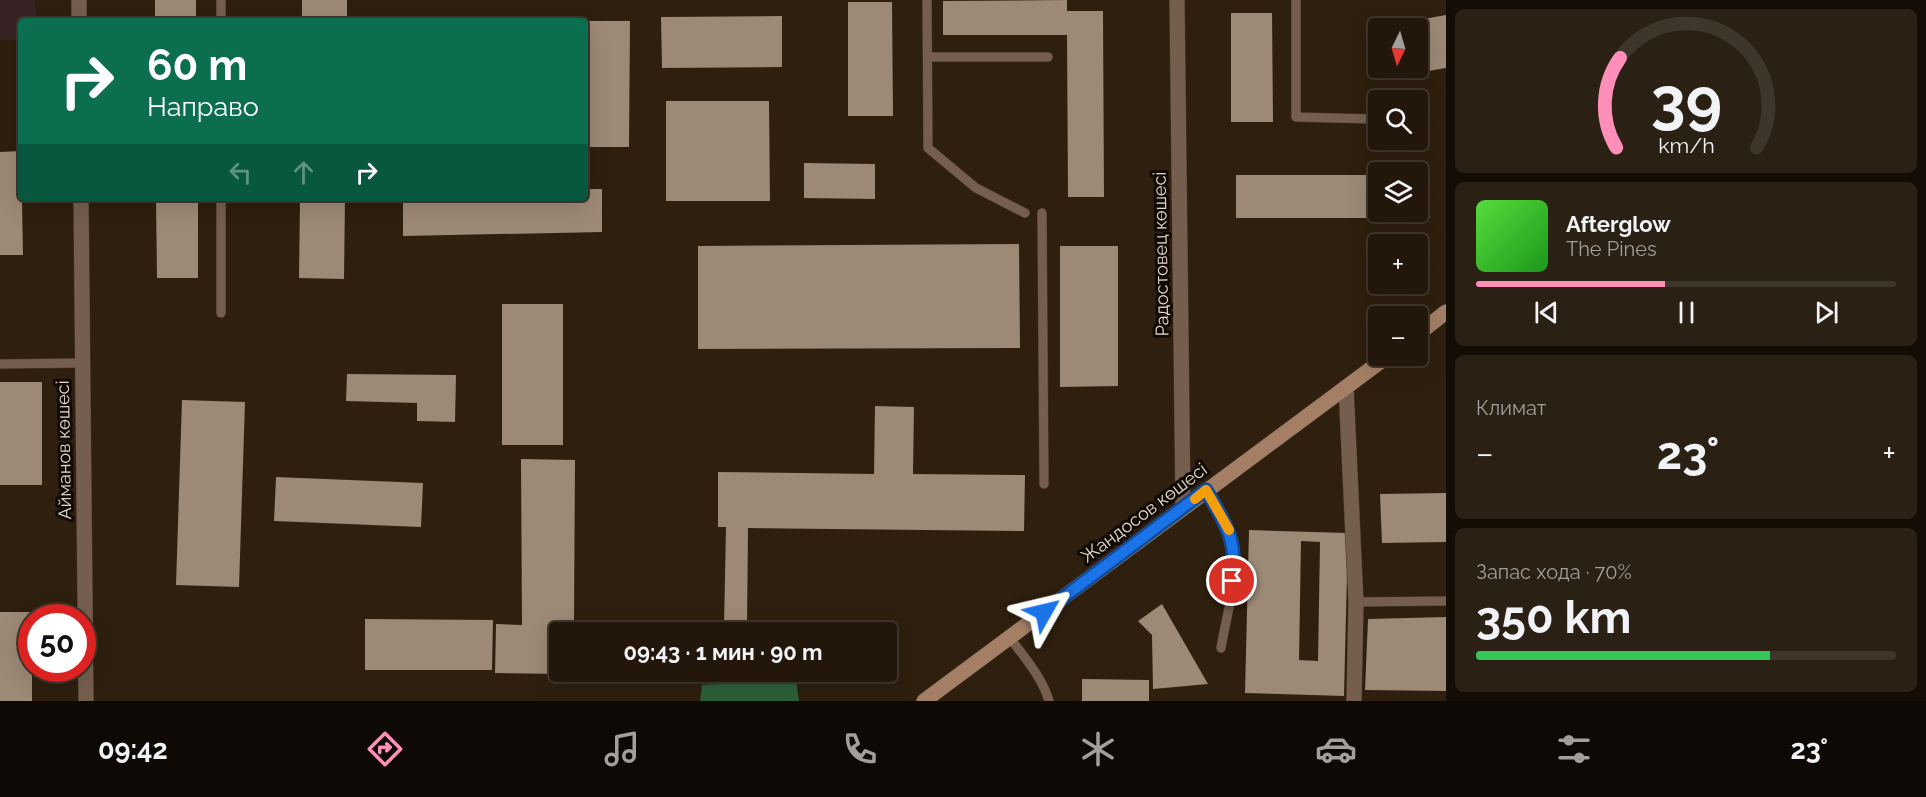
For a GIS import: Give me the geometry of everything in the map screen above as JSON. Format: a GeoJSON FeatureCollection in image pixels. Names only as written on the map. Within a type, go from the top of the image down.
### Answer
{"type":"FeatureCollection","features":[{"type":"Feature","properties":{"kind":"main road"},"geometry":{"type":"LineString","coordinates":[[1428,326],[1446,312]]}},
{"type":"Feature","properties":{"kind":"main road","name":"Жандосов көшесі"},"geometry":{"type":"LineString","coordinates":[[924,701],[1374,366]]}},
{"type":"Feature","properties":{"kind":"street"},"geometry":{"type":"LineString","coordinates":[[78,0],[79,18]]}},
{"type":"Feature","properties":{"kind":"street","name":"Радостовец көшесі"},"geometry":{"type":"LineString","coordinates":[[1177,0],[1183,507]]}},
{"type":"Feature","properties":{"kind":"street","name":"Айманов көшесі"},"geometry":{"type":"LineString","coordinates":[[81,201],[86,701]]}},
{"type":"Feature","properties":{"kind":"street"},"geometry":{"type":"LineString","coordinates":[[1346,387],[1356,602],[1354,701]]}},
{"type":"Feature","properties":{"kind":"lane"},"geometry":{"type":"LineString","coordinates":[[221,0],[221,18]]}},
{"type":"Feature","properties":{"kind":"lane"},"geometry":{"type":"LineString","coordinates":[[927,0],[928,148],[976,188],[1025,213]]}},
{"type":"Feature","properties":{"kind":"lane"},"geometry":{"type":"LineString","coordinates":[[1296,0],[1296,117],[1368,119]]}},
{"type":"Feature","properties":{"kind":"lane"},"geometry":{"type":"LineString","coordinates":[[928,57],[1048,57]]}},
{"type":"Feature","properties":{"kind":"lane"},"geometry":{"type":"LineString","coordinates":[[221,201],[221,313]]}},
{"type":"Feature","properties":{"kind":"lane"},"geometry":{"type":"LineString","coordinates":[[1042,213],[1044,484]]}},
{"type":"Feature","properties":{"kind":"lane"},"geometry":{"type":"LineString","coordinates":[[0,364],[82,363]]}},
{"type":"Feature","properties":{"kind":"lane"},"geometry":{"type":"LineString","coordinates":[[1206,490],[1227,526],[1233,543],[1235,559],[1221,648]]}},
{"type":"Feature","properties":{"kind":"lane"},"geometry":{"type":"LineString","coordinates":[[1356,602],[1446,601]]}},
{"type":"Feature","properties":{"kind":"lane"},"geometry":{"type":"LineString","coordinates":[[1010,638],[1035,672],[1049,701]]}},
{"type":"Feature","properties":{"kind":"shaded area"},"geometry":{"type":"Polygon","coordinates":[[[0,0],[35,0],[36,18],[18,18],[18,40],[0,40],[0,0]]]}},
{"type":"Feature","properties":{"kind":"green space"},"geometry":{"type":"Polygon","coordinates":[[[796,682],[799,701],[700,701],[702,685],[796,682]]]}},
{"type":"Feature","properties":{"kind":"building"},"geometry":{"type":"Polygon","coordinates":[[[155,0],[196,0],[196,18],[155,18],[155,0]]]}},
{"type":"Feature","properties":{"kind":"building"},"geometry":{"type":"Polygon","coordinates":[[[302,0],[347,0],[347,18],[302,18],[302,0]]]}},
{"type":"Feature","properties":{"kind":"building"},"geometry":{"type":"Polygon","coordinates":[[[1067,0],[1067,11],[1103,11],[1104,197],[1068,197],[1067,35],[943,35],[943,1],[1067,0]]]}},
{"type":"Feature","properties":{"kind":"building"},"geometry":{"type":"Polygon","coordinates":[[[848,2],[892,2],[893,116],[848,116],[848,2]]]}},
{"type":"Feature","properties":{"kind":"building"},"geometry":{"type":"Polygon","coordinates":[[[1231,13],[1272,13],[1273,122],[1231,122],[1231,13]]]}},
{"type":"Feature","properties":{"kind":"building"},"geometry":{"type":"Polygon","coordinates":[[[1446,15],[1446,68],[1428,71],[1428,18],[1446,15]]]}},
{"type":"Feature","properties":{"kind":"building"},"geometry":{"type":"Polygon","coordinates":[[[782,16],[782,67],[662,68],[661,17],[782,16]]]}},
{"type":"Feature","properties":{"kind":"building"},"geometry":{"type":"Polygon","coordinates":[[[588,21],[630,21],[629,147],[588,147],[588,21]]]}},
{"type":"Feature","properties":{"kind":"building"},"geometry":{"type":"Polygon","coordinates":[[[666,101],[769,101],[770,201],[666,201],[666,101]]]}},
{"type":"Feature","properties":{"kind":"building"},"geometry":{"type":"Polygon","coordinates":[[[18,151],[18,201],[22,201],[23,255],[0,255],[0,152],[18,151]]]}},
{"type":"Feature","properties":{"kind":"building"},"geometry":{"type":"Polygon","coordinates":[[[804,163],[875,164],[875,199],[804,198],[804,163]]]}},
{"type":"Feature","properties":{"kind":"building"},"geometry":{"type":"Polygon","coordinates":[[[1236,175],[1368,175],[1368,218],[1236,218],[1236,175]]]}},
{"type":"Feature","properties":{"kind":"building"},"geometry":{"type":"Polygon","coordinates":[[[1428,175],[1430,175],[1430,218],[1428,218],[1428,175]]]}},
{"type":"Feature","properties":{"kind":"building"},"geometry":{"type":"Polygon","coordinates":[[[588,189],[602,189],[602,232],[403,236],[403,201],[588,201],[588,189]]]}},
{"type":"Feature","properties":{"kind":"building"},"geometry":{"type":"Polygon","coordinates":[[[156,201],[198,201],[198,278],[157,278],[156,201]]]}},
{"type":"Feature","properties":{"kind":"building"},"geometry":{"type":"Polygon","coordinates":[[[300,201],[345,201],[344,279],[299,278],[300,201]]]}},
{"type":"Feature","properties":{"kind":"building"},"geometry":{"type":"Polygon","coordinates":[[[1019,244],[1020,348],[698,349],[698,246],[1019,244]]]}},
{"type":"Feature","properties":{"kind":"building"},"geometry":{"type":"Polygon","coordinates":[[[1060,246],[1118,246],[1118,386],[1060,387],[1060,246]]]}},
{"type":"Feature","properties":{"kind":"building"},"geometry":{"type":"Polygon","coordinates":[[[502,304],[563,304],[563,445],[502,445],[502,304]]]}},
{"type":"Feature","properties":{"kind":"building"},"geometry":{"type":"Polygon","coordinates":[[[347,374],[456,375],[455,422],[417,421],[417,403],[346,401],[347,374]]]}},
{"type":"Feature","properties":{"kind":"building"},"geometry":{"type":"Polygon","coordinates":[[[0,382],[42,382],[42,485],[0,485],[0,382]]]}},
{"type":"Feature","properties":{"kind":"building"},"geometry":{"type":"Polygon","coordinates":[[[182,400],[245,402],[239,587],[176,585],[182,400]]]}},
{"type":"Feature","properties":{"kind":"building"},"geometry":{"type":"Polygon","coordinates":[[[875,406],[914,407],[913,474],[1025,475],[1024,531],[748,528],[747,622],[724,622],[726,527],[718,527],[718,472],[874,474],[875,406]]]}},
{"type":"Feature","properties":{"kind":"building"},"geometry":{"type":"Polygon","coordinates":[[[521,459],[575,460],[574,622],[549,622],[549,674],[495,673],[496,624],[522,625],[521,459]]]}},
{"type":"Feature","properties":{"kind":"building"},"geometry":{"type":"Polygon","coordinates":[[[276,477],[423,483],[421,527],[274,521],[276,477]]]}},
{"type":"Feature","properties":{"kind":"building"},"geometry":{"type":"Polygon","coordinates":[[[1446,493],[1446,542],[1382,543],[1380,494],[1446,493]]]}},
{"type":"Feature","properties":{"kind":"building"},"geometry":{"type":"Polygon","coordinates":[[[1249,530],[1348,533],[1344,696],[1245,693],[1249,530]],[[1301,541],[1299,660],[1318,661],[1320,542],[1301,541]]]}},
{"type":"Feature","properties":{"kind":"building"},"geometry":{"type":"Polygon","coordinates":[[[1162,604],[1208,684],[1153,689],[1152,635],[1138,621],[1162,604]]]}},
{"type":"Feature","properties":{"kind":"building"},"geometry":{"type":"Polygon","coordinates":[[[0,612],[18,612],[18,682],[32,682],[32,701],[0,701],[0,612]]]}},
{"type":"Feature","properties":{"kind":"building"},"geometry":{"type":"Polygon","coordinates":[[[1446,617],[1446,691],[1365,690],[1368,619],[1446,617]]]}},
{"type":"Feature","properties":{"kind":"building"},"geometry":{"type":"Polygon","coordinates":[[[365,619],[493,620],[492,670],[365,670],[365,619]]]}},
{"type":"Feature","properties":{"kind":"building"},"geometry":{"type":"Polygon","coordinates":[[[1082,679],[1149,680],[1149,701],[1082,701],[1082,679]]]}},
{"type":"Feature","properties":{"kind":"slow traffic"},"geometry":{"type":"LineString","coordinates":[[1195,499],[1206,490],[1229,530]]}},
{"type":"Feature","properties":{"kind":"route"},"geometry":{"type":"LineString","coordinates":[[1044,612],[1206,490],[1227,526],[1233,543],[1235,559],[1232,581]]}}]}
